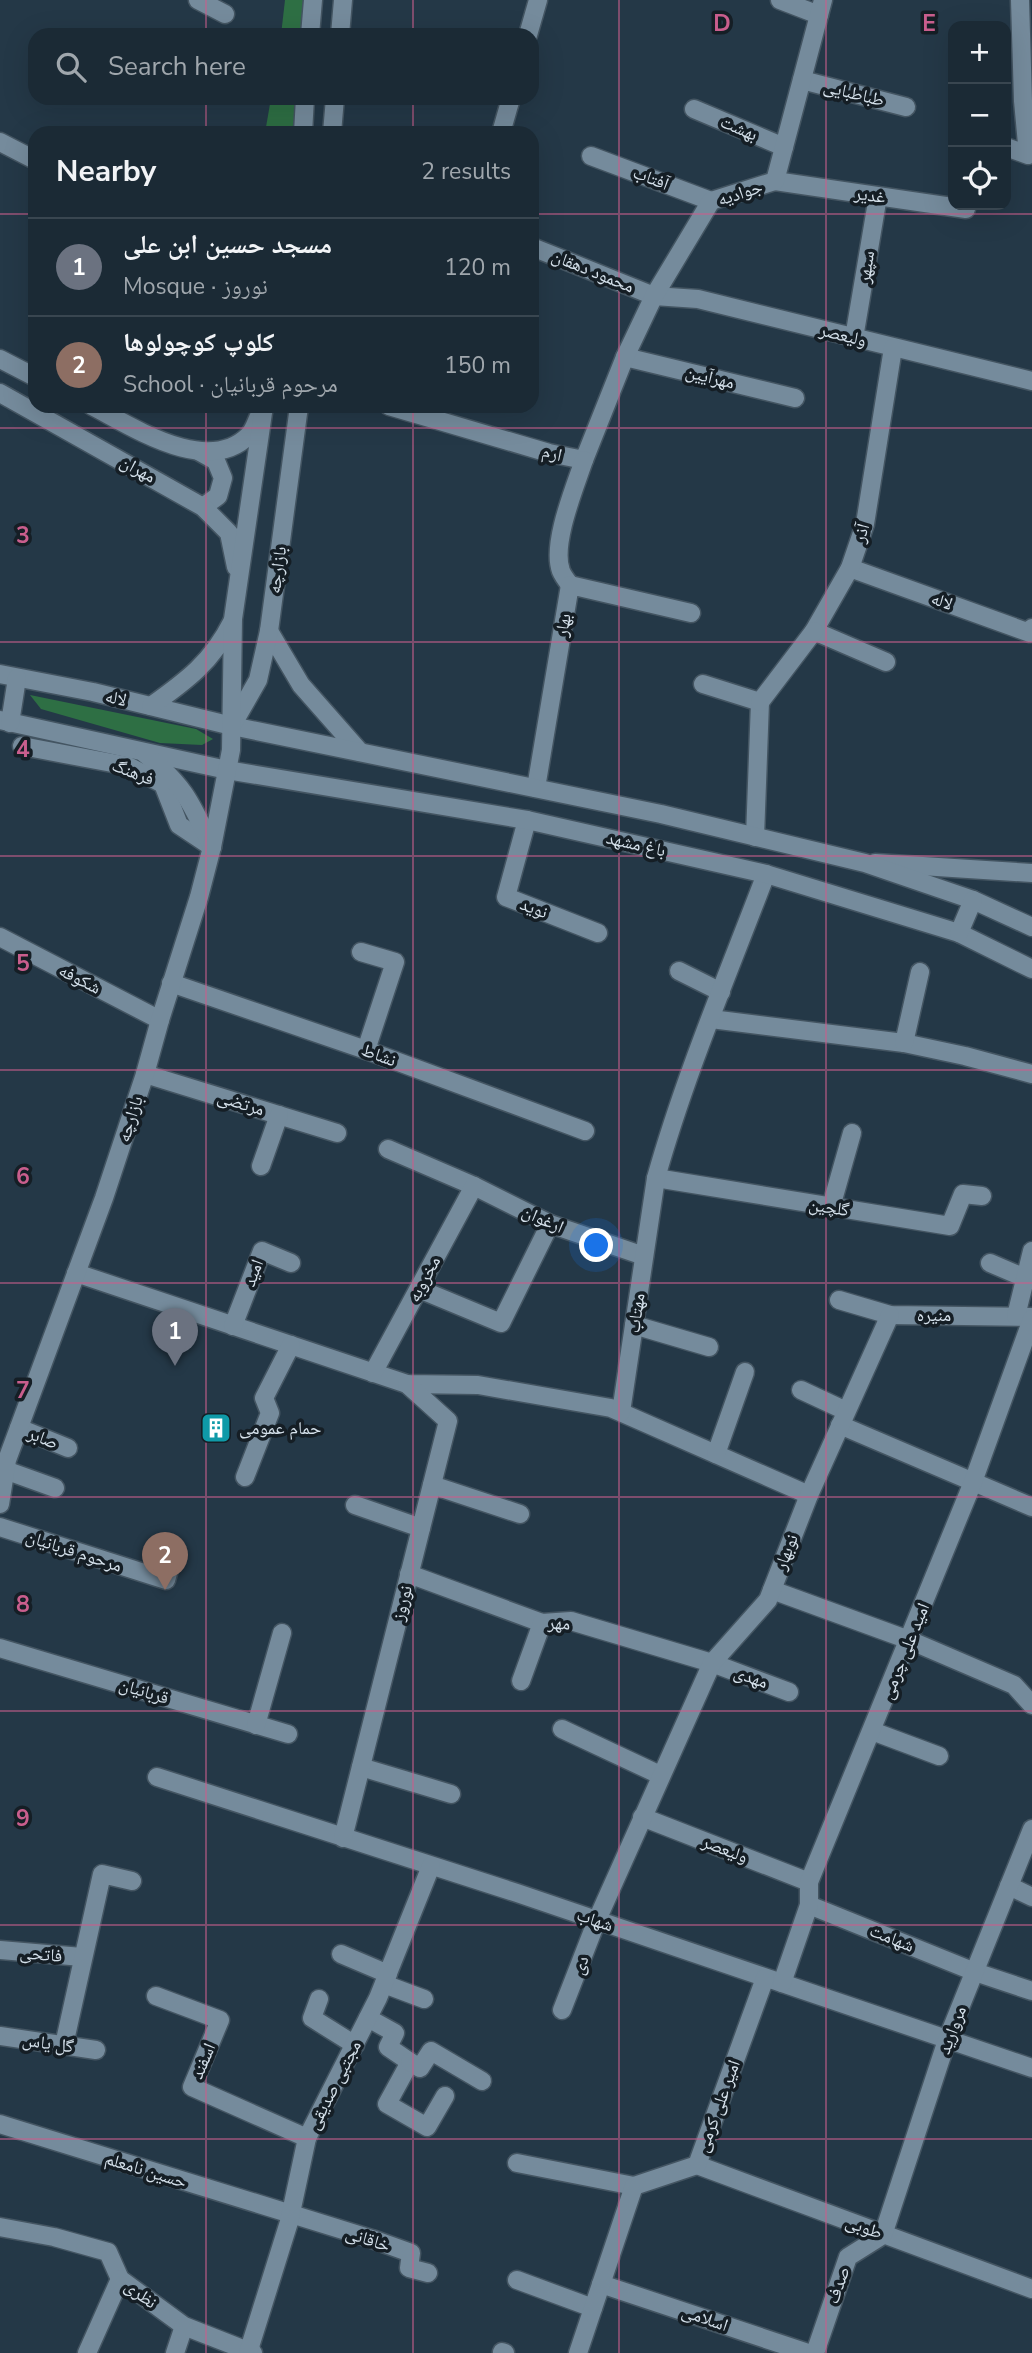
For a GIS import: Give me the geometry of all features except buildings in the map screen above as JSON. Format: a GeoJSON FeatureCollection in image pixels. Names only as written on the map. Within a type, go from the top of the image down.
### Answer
{"type":"FeatureCollection","features":[{"type":"Feature","properties":{"kind":"street"},"geometry":{"type":"LineString","coordinates":[[198,0],[225,14]]}},
{"type":"Feature","properties":{"kind":"street"},"geometry":{"type":"LineString","coordinates":[[311,28],[313,0]]}},
{"type":"Feature","properties":{"kind":"street"},"geometry":{"type":"LineString","coordinates":[[340,28],[342,0]]}},
{"type":"Feature","properties":{"kind":"street"},"geometry":{"type":"LineString","coordinates":[[530,28],[538,0]]}},
{"type":"Feature","properties":{"kind":"street"},"geometry":{"type":"LineString","coordinates":[[780,0],[821,7]]}},
{"type":"Feature","properties":{"kind":"street"},"geometry":{"type":"LineString","coordinates":[[1011,149],[1028,155],[1014,56],[1020,0]]}},
{"type":"Feature","properties":{"kind":"street","name":"جوادیه"},"geometry":{"type":"LineString","coordinates":[[654,296],[711,201],[775,181],[821,7]]}},
{"type":"Feature","properties":{"kind":"street","name":"طباطبایی"},"geometry":{"type":"LineString","coordinates":[[802,80],[906,107]]}},
{"type":"Feature","properties":{"kind":"street"},"geometry":{"type":"LineString","coordinates":[[303,126],[305,105]]}},
{"type":"Feature","properties":{"kind":"street"},"geometry":{"type":"LineString","coordinates":[[333,126],[334,105]]}},
{"type":"Feature","properties":{"kind":"street"},"geometry":{"type":"LineString","coordinates":[[503,126],[509,105]]}},
{"type":"Feature","properties":{"kind":"street","name":"بهشت"},"geometry":{"type":"LineString","coordinates":[[694,109],[784,147]]}},
{"type":"Feature","properties":{"kind":"street"},"geometry":{"type":"LineString","coordinates":[[0,142],[28,156]]}},
{"type":"Feature","properties":{"kind":"street","name":"آفتاب"},"geometry":{"type":"LineString","coordinates":[[592,156],[711,201]]}},
{"type":"Feature","properties":{"kind":"street","name":"غدیر"},"geometry":{"type":"LineString","coordinates":[[775,181],[948,206]]}},
{"type":"Feature","properties":{"kind":"street","name":"سپهر"},"geometry":{"type":"LineString","coordinates":[[855,338],[878,196]]}},
{"type":"Feature","properties":{"kind":"street","name":"محمود دهقان"},"geometry":{"type":"LineString","coordinates":[[539,250],[654,296]]}},
{"type":"Feature","properties":{"kind":"street","name":"ولیعصر"},"geometry":{"type":"LineString","coordinates":[[654,296],[698,299],[1032,381]]}},
{"type":"Feature","properties":{"kind":"street","name":"ارم"},"geometry":{"type":"LineString","coordinates":[[413,413],[549,453],[584,460],[625,357],[654,296]]}},
{"type":"Feature","properties":{"kind":"street","name":"آذر"},"geometry":{"type":"LineString","coordinates":[[760,702],[814,631],[850,568],[865,524],[892,348]]}},
{"type":"Feature","properties":{"kind":"street","name":"مهرآیین"},"geometry":{"type":"LineString","coordinates":[[625,357],[796,398]]}},
{"type":"Feature","properties":{"kind":"street"},"geometry":{"type":"LineString","coordinates":[[0,359],[28,373]]}},
{"type":"Feature","properties":{"kind":"street","name":"مهران"},"geometry":{"type":"LineString","coordinates":[[0,393],[28,409]]}},
{"type":"Feature","properties":{"kind":"street","name":"مهران"},"geometry":{"type":"LineString","coordinates":[[36,413],[203,507],[229,533],[239,577]]}},
{"type":"Feature","properties":{"kind":"street","name":"مهران"},"geometry":{"type":"LineString","coordinates":[[106,413],[162,442],[200,452],[230,449],[251,434],[261,413]]}},
{"type":"Feature","properties":{"kind":"street","name":"بازارچه"},"geometry":{"type":"LineString","coordinates":[[0,1504],[3,1479],[19,1428],[145,1074],[212,846],[227,770],[232,726],[233,619],[263,413]]}},
{"type":"Feature","properties":{"kind":"street","name":"بازارچه"},"geometry":{"type":"LineString","coordinates":[[232,726],[258,680],[269,631],[298,413]]}},
{"type":"Feature","properties":{"kind":"street"},"geometry":{"type":"LineString","coordinates":[[200,452],[216,461],[223,478],[218,496],[203,507]]}},
{"type":"Feature","properties":{"kind":"street"},"geometry":{"type":"LineString","coordinates":[[584,460],[564,521],[558,557],[561,573],[570,585],[691,613]]}},
{"type":"Feature","properties":{"kind":"street","name":"لاله"},"geometry":{"type":"LineString","coordinates":[[850,568],[1030,633],[1032,628]]}},
{"type":"Feature","properties":{"kind":"street","name":"بهار"},"geometry":{"type":"LineString","coordinates":[[536,788],[570,585]]}},
{"type":"Feature","properties":{"kind":"street"},"geometry":{"type":"LineString","coordinates":[[151,706],[199,670],[222,642],[233,619]]}},
{"type":"Feature","properties":{"kind":"street"},"geometry":{"type":"LineString","coordinates":[[269,631],[300,685],[359,752]]}},
{"type":"Feature","properties":{"kind":"street"},"geometry":{"type":"LineString","coordinates":[[814,631],[886,662]]}},
{"type":"Feature","properties":{"kind":"street"},"geometry":{"type":"LineString","coordinates":[[9,676],[5,721],[227,770]]}},
{"type":"Feature","properties":{"kind":"street","name":"لاله"},"geometry":{"type":"LineString","coordinates":[[9,676],[232,726]]}},
{"type":"Feature","properties":{"kind":"street"},"geometry":{"type":"LineString","coordinates":[[703,684],[760,702],[755,836]]}},
{"type":"Feature","properties":{"kind":"street","name":"باغ مشهد"},"geometry":{"type":"LineString","coordinates":[[232,726],[536,788],[865,863],[974,900],[1032,927]]}},
{"type":"Feature","properties":{"kind":"street","name":"فرهنگ"},"geometry":{"type":"LineString","coordinates":[[22,746],[128,766],[163,783],[180,825],[212,846]]}},
{"type":"Feature","properties":{"kind":"street"},"geometry":{"type":"LineString","coordinates":[[142,751],[169,774],[190,798],[212,846]]}},
{"type":"Feature","properties":{"kind":"street","name":"باغ مشهد"},"geometry":{"type":"LineString","coordinates":[[227,770],[527,820],[766,874],[959,933],[1032,969]]}},
{"type":"Feature","properties":{"kind":"street","name":"نوید"},"geometry":{"type":"LineString","coordinates":[[527,820],[506,897],[598,933]]}},
{"type":"Feature","properties":{"kind":"street"},"geometry":{"type":"LineString","coordinates":[[865,863],[1032,873]]}},
{"type":"Feature","properties":{"kind":"street","name":"مهتاب"},"geometry":{"type":"LineString","coordinates":[[621,1412],[656,1178],[666,1142],[710,1019],[766,874]]}},
{"type":"Feature","properties":{"kind":"street"},"geometry":{"type":"LineString","coordinates":[[959,933],[974,900]]}},
{"type":"Feature","properties":{"kind":"street","name":"شکوفه"},"geometry":{"type":"LineString","coordinates":[[0,937],[160,1020]]}},
{"type":"Feature","properties":{"kind":"street"},"geometry":{"type":"LineString","coordinates":[[361,952],[395,962],[366,1050]]}},
{"type":"Feature","properties":{"kind":"street"},"geometry":{"type":"LineString","coordinates":[[679,971],[721,992]]}},
{"type":"Feature","properties":{"kind":"street"},"geometry":{"type":"LineString","coordinates":[[904,1043],[920,972]]}},
{"type":"Feature","properties":{"kind":"street","name":"نشاط"},"geometry":{"type":"LineString","coordinates":[[171,983],[366,1050],[585,1131]]}},
{"type":"Feature","properties":{"kind":"street"},"geometry":{"type":"LineString","coordinates":[[710,1019],[904,1043],[1032,1074]]}},
{"type":"Feature","properties":{"kind":"street","name":"مرتضی"},"geometry":{"type":"LineString","coordinates":[[145,1074],[337,1133]]}},
{"type":"Feature","properties":{"kind":"street"},"geometry":{"type":"LineString","coordinates":[[261,1166],[279,1115]]}},
{"type":"Feature","properties":{"kind":"street"},"geometry":{"type":"LineString","coordinates":[[831,1207],[852,1133]]}},
{"type":"Feature","properties":{"kind":"street","name":"ارغوان"},"geometry":{"type":"LineString","coordinates":[[387,1149],[446,1173],[550,1224],[644,1256]]}},
{"type":"Feature","properties":{"kind":"street","name":"گلچین"},"geometry":{"type":"LineString","coordinates":[[656,1178],[950,1226],[963,1194],[982,1196]]}},
{"type":"Feature","properties":{"kind":"street","name":"مخروبه"},"geometry":{"type":"LineString","coordinates":[[373,1373],[474,1186]]}},
{"type":"Feature","properties":{"kind":"street"},"geometry":{"type":"LineString","coordinates":[[419,1289],[502,1323],[550,1224]]}},
{"type":"Feature","properties":{"kind":"street","name":"امید"},"geometry":{"type":"LineString","coordinates":[[233,1326],[262,1251],[291,1263]]}},
{"type":"Feature","properties":{"kind":"street"},"geometry":{"type":"LineString","coordinates":[[1027,1317],[1025,1278],[1032,1251]]}},
{"type":"Feature","properties":{"kind":"street"},"geometry":{"type":"LineString","coordinates":[[990,1263],[1025,1278]]}},
{"type":"Feature","properties":{"kind":"street","name":"نوروز"},"geometry":{"type":"LineString","coordinates":[[76,1273],[407,1384],[478,1385],[621,1412]]}},
{"type":"Feature","properties":{"kind":"street","name":"منیره"},"geometry":{"type":"LineString","coordinates":[[839,1300],[890,1315],[1027,1317]]}},
{"type":"Feature","properties":{"kind":"street","name":"نوبهار"},"geometry":{"type":"LineString","coordinates":[[597,1920],[712,1663],[768,1600],[809,1495],[890,1315]]}},
{"type":"Feature","properties":{"kind":"street","name":"امید علی چرمی"},"geometry":{"type":"LineString","coordinates":[[774,1980],[809,1905],[809,1882],[974,1482],[1027,1317]]}},
{"type":"Feature","properties":{"kind":"street"},"geometry":{"type":"LineString","coordinates":[[634,1325],[709,1347]]}},
{"type":"Feature","properties":{"kind":"street"},"geometry":{"type":"LineString","coordinates":[[245,1477],[270,1413],[264,1398],[291,1345]]}},
{"type":"Feature","properties":{"kind":"street"},"geometry":{"type":"LineString","coordinates":[[716,1454],[745,1372]]}},
{"type":"Feature","properties":{"kind":"street","name":"نوروز"},"geometry":{"type":"LineString","coordinates":[[343,1838],[447,1422],[407,1384]]}},
{"type":"Feature","properties":{"kind":"street"},"geometry":{"type":"LineString","coordinates":[[801,1390],[843,1418],[1032,1507]]}},
{"type":"Feature","properties":{"kind":"street"},"geometry":{"type":"LineString","coordinates":[[621,1412],[809,1495]]}},
{"type":"Feature","properties":{"kind":"street","name":"صابر"},"geometry":{"type":"LineString","coordinates":[[19,1428],[68,1448]]}},
{"type":"Feature","properties":{"kind":"street"},"geometry":{"type":"LineString","coordinates":[[3,1479],[55,1488]]}},
{"type":"Feature","properties":{"kind":"street"},"geometry":{"type":"LineString","coordinates":[[432,1485],[520,1514]]}},
{"type":"Feature","properties":{"kind":"street"},"geometry":{"type":"LineString","coordinates":[[355,1505],[421,1528]]}},
{"type":"Feature","properties":{"kind":"street","name":"مرحوم قربانیان"},"geometry":{"type":"LineString","coordinates":[[0,1527],[166,1580],[172,1559]]}},
{"type":"Feature","properties":{"kind":"street","name":"مهر"},"geometry":{"type":"LineString","coordinates":[[410,1574],[542,1623],[571,1621],[712,1663]]}},
{"type":"Feature","properties":{"kind":"street"},"geometry":{"type":"LineString","coordinates":[[772,1590],[909,1640],[1014,1685],[1032,1705]]}},
{"type":"Feature","properties":{"kind":"street"},"geometry":{"type":"LineString","coordinates":[[521,1681],[542,1623]]}},
{"type":"Feature","properties":{"kind":"street"},"geometry":{"type":"LineString","coordinates":[[256,1725],[282,1633]]}},
{"type":"Feature","properties":{"kind":"street","name":"قربانیان"},"geometry":{"type":"LineString","coordinates":[[0,1648],[288,1734]]}},
{"type":"Feature","properties":{"kind":"street","name":"مهدی"},"geometry":{"type":"LineString","coordinates":[[712,1663],[789,1692]]}},
{"type":"Feature","properties":{"kind":"street"},"geometry":{"type":"LineString","coordinates":[[562,1729],[660,1775]]}},
{"type":"Feature","properties":{"kind":"street"},"geometry":{"type":"LineString","coordinates":[[872,1731],[939,1756]]}},
{"type":"Feature","properties":{"kind":"street"},"geometry":{"type":"LineString","coordinates":[[361,1766],[451,1794]]}},
{"type":"Feature","properties":{"kind":"street","name":"شهاب"},"geometry":{"type":"LineString","coordinates":[[157,1777],[597,1920],[1032,2068]]}},
{"type":"Feature","properties":{"kind":"street","name":"ولیعصر"},"geometry":{"type":"LineString","coordinates":[[642,1817],[809,1882]]}},
{"type":"Feature","properties":{"kind":"street","name":"مروارید"},"geometry":{"type":"LineString","coordinates":[[883,2235],[947,2040],[1032,1829]]}},
{"type":"Feature","properties":{"kind":"street","name":"مجتبی صدیقی"},"geometry":{"type":"LineString","coordinates":[[250,2353],[291,2215],[307,2138],[386,1979],[431,1866]]}},
{"type":"Feature","properties":{"kind":"street"},"geometry":{"type":"LineString","coordinates":[[64,2045],[102,1874],[132,1881]]}},
{"type":"Feature","properties":{"kind":"street"},"geometry":{"type":"LineString","coordinates":[[1009,1886],[1032,1897]]}},
{"type":"Feature","properties":{"kind":"street","name":"شهامت"},"geometry":{"type":"LineString","coordinates":[[809,1905],[975,1972],[1032,1991]]}},
{"type":"Feature","properties":{"kind":"street","name":"دی"},"geometry":{"type":"LineString","coordinates":[[562,2010],[597,1920]]}},
{"type":"Feature","properties":{"kind":"street","name":"فاتحی"},"geometry":{"type":"LineString","coordinates":[[0,1950],[82,1957]]}},
{"type":"Feature","properties":{"kind":"street"},"geometry":{"type":"LineString","coordinates":[[341,1954],[424,1999]]}},
{"type":"Feature","properties":{"kind":"street","name":"امیر علی کرمی"},"geometry":{"type":"LineString","coordinates":[[634,2186],[697,2165],[774,1980]]}},
{"type":"Feature","properties":{"kind":"street","name":"اسفند"},"geometry":{"type":"LineString","coordinates":[[156,1996],[220,2020],[192,2087],[307,2138]]}},
{"type":"Feature","properties":{"kind":"street"},"geometry":{"type":"LineString","coordinates":[[319,1999],[312,2018],[355,2045]]}},
{"type":"Feature","properties":{"kind":"street"},"geometry":{"type":"LineString","coordinates":[[368,2018],[395,2033],[387,2047],[420,2068],[431,2051],[482,2081]]}},
{"type":"Feature","properties":{"kind":"street","name":"گل یاس"},"geometry":{"type":"LineString","coordinates":[[0,2036],[96,2050]]}},
{"type":"Feature","properties":{"kind":"street"},"geometry":{"type":"LineString","coordinates":[[410,2062],[387,2104],[427,2127],[445,2096]]}},
{"type":"Feature","properties":{"kind":"street","name":"حسین نامعلم"},"geometry":{"type":"LineString","coordinates":[[0,2124],[291,2215]]}},
{"type":"Feature","properties":{"kind":"street"},"geometry":{"type":"LineString","coordinates":[[517,2163],[634,2186],[580,2353]]}},
{"type":"Feature","properties":{"kind":"street","name":"طوبی"},"geometry":{"type":"LineString","coordinates":[[697,2165],[1032,2289]]}},
{"type":"Feature","properties":{"kind":"street","name":"خاقانی"},"geometry":{"type":"LineString","coordinates":[[291,2215],[411,2253],[409,2268],[428,2273]]}},
{"type":"Feature","properties":{"kind":"street","name":"نظری"},"geometry":{"type":"LineString","coordinates":[[0,2227],[108,2252],[120,2278],[184,2326],[250,2353]]}},
{"type":"Feature","properties":{"kind":"street","name":"صدف"},"geometry":{"type":"LineString","coordinates":[[815,2353],[848,2257],[883,2235]]}},
{"type":"Feature","properties":{"kind":"street"},"geometry":{"type":"LineString","coordinates":[[86,2353],[120,2278]]}},
{"type":"Feature","properties":{"kind":"street"},"geometry":{"type":"LineString","coordinates":[[517,2280],[593,2308]]}},
{"type":"Feature","properties":{"kind":"street","name":"اسلامی"},"geometry":{"type":"LineString","coordinates":[[601,2284],[808,2353]]}},
{"type":"Feature","properties":{"kind":"street"},"geometry":{"type":"LineString","coordinates":[[174,2353],[184,2326]]}},
{"type":"Feature","properties":{"kind":"green space"},"geometry":{"type":"Polygon","coordinates":[[[285,0],[311,0],[309,28],[282,28],[285,0]]]}},
{"type":"Feature","properties":{"kind":"green space"},"geometry":{"type":"Polygon","coordinates":[[[270,105],[303,105],[299,126],[266,126],[270,105]]]}},
{"type":"Feature","properties":{"kind":"green space"},"geometry":{"type":"Polygon","coordinates":[[[30,695],[196,729],[213,739],[202,745],[160,743],[41,709],[30,695]]]}},
{"type":"Feature","properties":{"kind":"place","name":"مسجد حسین ابن علی"},"geometry":{"type":"Point","coordinates":[175,1366]}},
{"type":"Feature","properties":{"kind":"place","name":"حمام عمومی"},"geometry":{"type":"Point","coordinates":[216,1428]}},
{"type":"Feature","properties":{"kind":"place","name":"کلوپ کوچولوها"},"geometry":{"type":"Point","coordinates":[165,1590]}}]}
